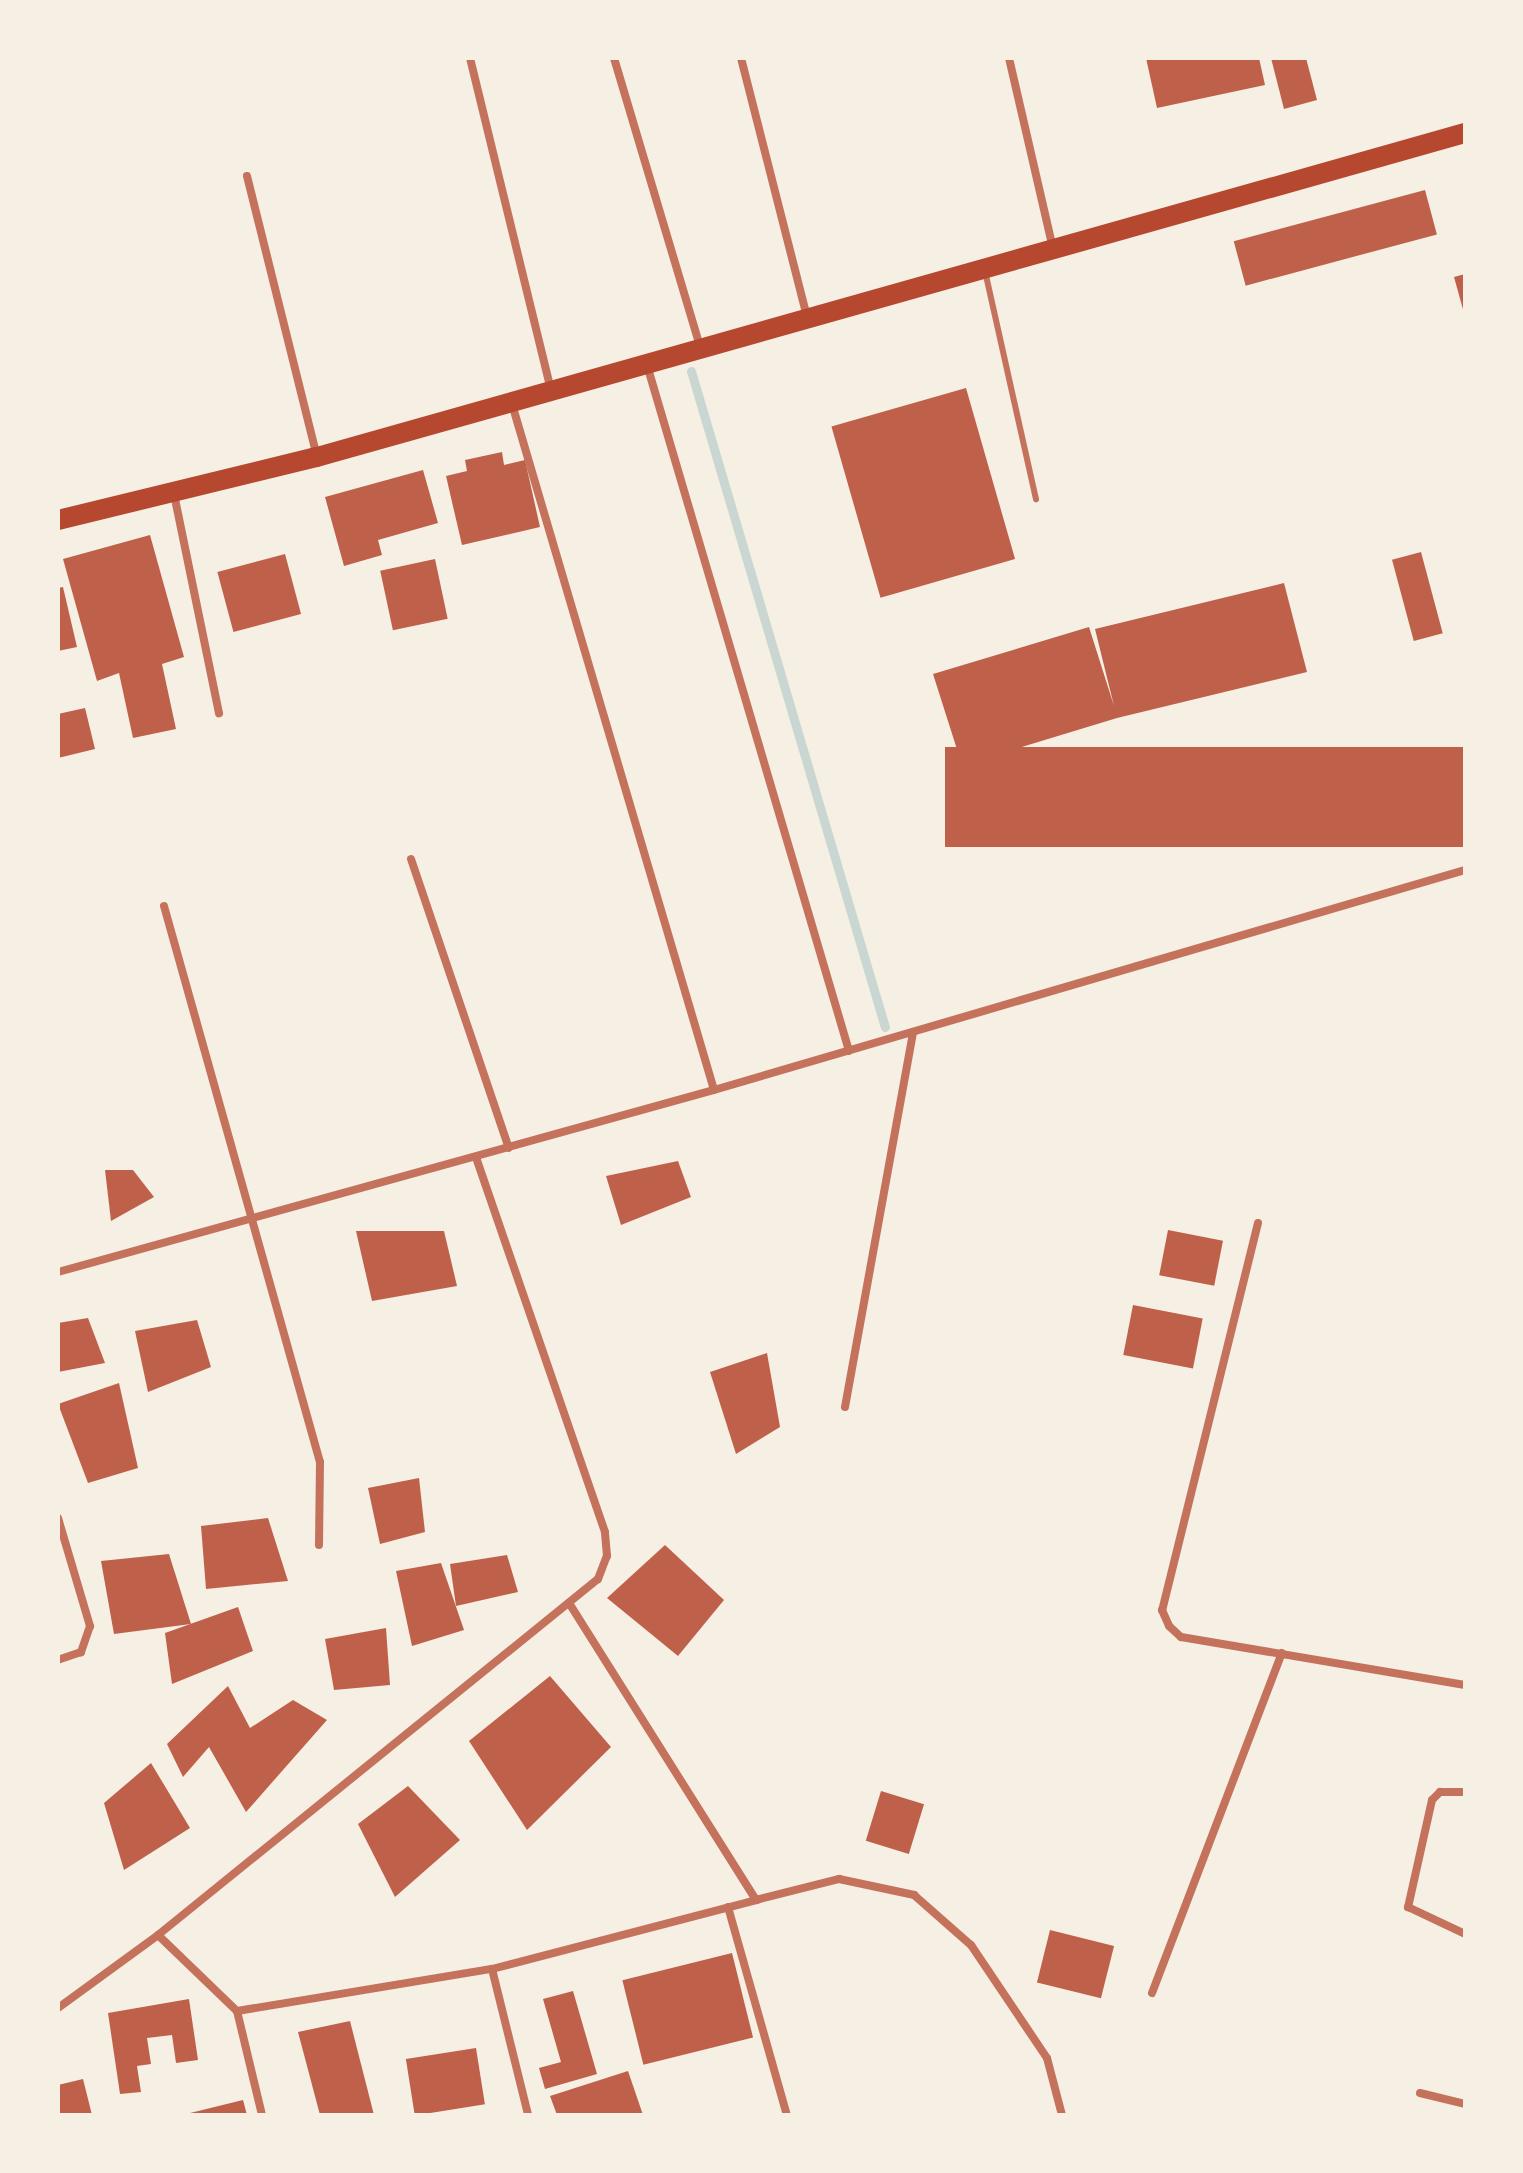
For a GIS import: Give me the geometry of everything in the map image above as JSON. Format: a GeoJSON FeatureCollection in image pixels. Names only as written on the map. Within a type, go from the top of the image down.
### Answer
{"type":"FeatureCollection","features":[{"type":"Feature","properties":{"kind":"main road"},"geometry":{"type":"LineString","coordinates":[[58,520],[317,457],[807,316],[1465,133]]}},
{"type":"Feature","properties":{"kind":"street"},"geometry":{"type":"LineString","coordinates":[[470,58],[551,390]]}},
{"type":"Feature","properties":{"kind":"street"},"geometry":{"type":"LineString","coordinates":[[614,58],[700,347]]}},
{"type":"Feature","properties":{"kind":"street"},"geometry":{"type":"LineString","coordinates":[[741,58],[807,316]]}},
{"type":"Feature","properties":{"kind":"street"},"geometry":{"type":"LineString","coordinates":[[1009,58],[1053,249]]}},
{"type":"Feature","properties":{"kind":"street"},"geometry":{"type":"LineString","coordinates":[[247,176],[317,457]]}},
{"type":"Feature","properties":{"kind":"street"},"geometry":{"type":"LineString","coordinates":[[647,363],[849,1051]]}},
{"type":"Feature","properties":{"kind":"street"},"geometry":{"type":"LineString","coordinates":[[511,403],[714,1090]]}},
{"type":"Feature","properties":{"kind":"street"},"geometry":{"type":"LineString","coordinates":[[173,491],[219,713]]}},
{"type":"Feature","properties":{"kind":"street"},"geometry":{"type":"LineString","coordinates":[[411,859],[509,1148]]}},
{"type":"Feature","properties":{"kind":"street"},"geometry":{"type":"LineString","coordinates":[[58,1272],[714,1090],[1465,870]]}},
{"type":"Feature","properties":{"kind":"street"},"geometry":{"type":"LineString","coordinates":[[164,906],[320,1462],[319,1545]]}},
{"type":"Feature","properties":{"kind":"street"},"geometry":{"type":"LineString","coordinates":[[845,1407],[913,1032]]}},
{"type":"Feature","properties":{"kind":"street"},"geometry":{"type":"LineString","coordinates":[[58,2008],[158,1935],[598,1579],[607,1556],[605,1532],[476,1158]]}},
{"type":"Feature","properties":{"kind":"street"},"geometry":{"type":"LineString","coordinates":[[1258,1223],[1162,1610],[1181,1637],[1465,1685]]}},
{"type":"Feature","properties":{"kind":"street"},"geometry":{"type":"LineString","coordinates":[[58,1518],[90,1626],[81,1652],[58,1660]]}},
{"type":"Feature","properties":{"kind":"street"},"geometry":{"type":"LineString","coordinates":[[569,1603],[756,1900]]}},
{"type":"Feature","properties":{"kind":"street"},"geometry":{"type":"LineString","coordinates":[[1152,1993],[1282,1653]]}},
{"type":"Feature","properties":{"kind":"street"},"geometry":{"type":"LineString","coordinates":[[1465,1792],[1440,1792],[1432,1800],[1408,1907],[1465,1934]]}},
{"type":"Feature","properties":{"kind":"street"},"geometry":{"type":"LineString","coordinates":[[237,2011],[492,1969],[839,1879],[914,1895],[979,1958],[1047,2058],[1062,2115]]}},
{"type":"Feature","properties":{"kind":"street"},"geometry":{"type":"LineString","coordinates":[[728,1907],[787,2115]]}},
{"type":"Feature","properties":{"kind":"street"},"geometry":{"type":"LineString","coordinates":[[158,1935],[237,2011],[262,2115]]}},
{"type":"Feature","properties":{"kind":"street"},"geometry":{"type":"LineString","coordinates":[[492,1969],[528,2115]]}},
{"type":"Feature","properties":{"kind":"street"},"geometry":{"type":"LineString","coordinates":[[1420,2093],[1465,2104]]}},
{"type":"Feature","properties":{"kind":"lane"},"geometry":{"type":"LineString","coordinates":[[984,268],[1036,499]]}},
{"type":"Feature","properties":{"kind":"building"},"geometry":{"type":"Polygon","coordinates":[[[1146,58],[1259,58],[1265,85],[1157,108],[1146,58]]]}},
{"type":"Feature","properties":{"kind":"building"},"geometry":{"type":"Polygon","coordinates":[[[1271,58],[1306,58],[1317,100],[1284,109],[1271,58]]]}},
{"type":"Feature","properties":{"kind":"building"},"geometry":{"type":"Polygon","coordinates":[[[1425,190],[1437,234],[1246,286],[1234,241],[1425,190]]]}},
{"type":"Feature","properties":{"kind":"building"},"geometry":{"type":"Polygon","coordinates":[[[1465,274],[1465,313],[1464,313],[1454,277],[1465,274]]]}},
{"type":"Feature","properties":{"kind":"building"},"geometry":{"type":"Polygon","coordinates":[[[966,388],[1015,559],[880,598],[831,427],[966,388]]]}},
{"type":"Feature","properties":{"kind":"building"},"geometry":{"type":"Polygon","coordinates":[[[502,452],[504,465],[525,460],[540,527],[462,545],[446,476],[467,471],[465,460],[502,452]]]}},
{"type":"Feature","properties":{"kind":"building"},"geometry":{"type":"Polygon","coordinates":[[[423,470],[438,523],[378,540],[382,555],[344,566],[325,497],[423,470]]]}},
{"type":"Feature","properties":{"kind":"building"},"geometry":{"type":"Polygon","coordinates":[[[150,535],[184,657],[162,664],[176,729],[133,738],[119,673],[97,681],[63,559],[150,535]]]}},
{"type":"Feature","properties":{"kind":"building"},"geometry":{"type":"Polygon","coordinates":[[[1421,552],[1443,633],[1414,641],[1392,560],[1421,552]]]}},
{"type":"Feature","properties":{"kind":"building"},"geometry":{"type":"Polygon","coordinates":[[[285,554],[301,614],[233,632],[217,572],[285,554]]]}},
{"type":"Feature","properties":{"kind":"building"},"geometry":{"type":"Polygon","coordinates":[[[435,559],[448,619],[393,630],[380,571],[435,559]]]}},
{"type":"Feature","properties":{"kind":"building"},"geometry":{"type":"Polygon","coordinates":[[[1284,583],[1307,672],[1117,718],[962,765],[933,674],[1089,627],[1114,706],[1095,629],[1284,583]]]}},
{"type":"Feature","properties":{"kind":"building"},"geometry":{"type":"Polygon","coordinates":[[[63,587],[77,647],[58,651],[58,588],[63,587]]]}},
{"type":"Feature","properties":{"kind":"building"},"geometry":{"type":"Polygon","coordinates":[[[85,708],[95,749],[58,758],[58,714],[85,708]]]}},
{"type":"Feature","properties":{"kind":"building"},"geometry":{"type":"Polygon","coordinates":[[[945,747],[1465,747],[1465,847],[945,847],[945,747]]]}},
{"type":"Feature","properties":{"kind":"building"},"geometry":{"type":"Polygon","coordinates":[[[678,1161],[691,1197],[621,1225],[606,1176],[678,1161]]]}},
{"type":"Feature","properties":{"kind":"building"},"geometry":{"type":"Polygon","coordinates":[[[105,1170],[133,1170],[154,1197],[111,1221],[105,1170]]]}},
{"type":"Feature","properties":{"kind":"building"},"geometry":{"type":"Polygon","coordinates":[[[1168,1230],[1223,1241],[1214,1286],[1159,1275],[1168,1230]]]}},
{"type":"Feature","properties":{"kind":"building"},"geometry":{"type":"Polygon","coordinates":[[[356,1231],[444,1231],[457,1286],[372,1301],[356,1231]]]}},
{"type":"Feature","properties":{"kind":"building"},"geometry":{"type":"Polygon","coordinates":[[[1133,1305],[1203,1319],[1193,1369],[1123,1355],[1133,1305]]]}},
{"type":"Feature","properties":{"kind":"building"},"geometry":{"type":"Polygon","coordinates":[[[88,1318],[105,1363],[58,1372],[58,1323],[88,1318]]]}},
{"type":"Feature","properties":{"kind":"building"},"geometry":{"type":"Polygon","coordinates":[[[197,1320],[211,1367],[148,1392],[135,1331],[197,1320]]]}},
{"type":"Feature","properties":{"kind":"building"},"geometry":{"type":"Polygon","coordinates":[[[767,1353],[780,1427],[736,1454],[710,1372],[767,1353]]]}},
{"type":"Feature","properties":{"kind":"building"},"geometry":{"type":"Polygon","coordinates":[[[119,1383],[138,1468],[88,1483],[58,1404],[119,1383]]]}},
{"type":"Feature","properties":{"kind":"building"},"geometry":{"type":"Polygon","coordinates":[[[419,1478],[425,1532],[380,1544],[368,1488],[419,1478]]]}},
{"type":"Feature","properties":{"kind":"building"},"geometry":{"type":"Polygon","coordinates":[[[268,1518],[288,1581],[206,1589],[201,1526],[268,1518]]]}},
{"type":"Feature","properties":{"kind":"building"},"geometry":{"type":"Polygon","coordinates":[[[665,1545],[724,1600],[678,1656],[607,1598],[665,1545]]]}},
{"type":"Feature","properties":{"kind":"building"},"geometry":{"type":"Polygon","coordinates":[[[169,1554],[191,1624],[114,1634],[101,1561],[169,1554]]]}},
{"type":"Feature","properties":{"kind":"building"},"geometry":{"type":"Polygon","coordinates":[[[507,1555],[518,1592],[456,1606],[450,1564],[507,1555]]]}},
{"type":"Feature","properties":{"kind":"building"},"geometry":{"type":"Polygon","coordinates":[[[441,1563],[464,1630],[412,1646],[396,1571],[441,1563]]]}},
{"type":"Feature","properties":{"kind":"building"},"geometry":{"type":"Polygon","coordinates":[[[238,1607],[253,1651],[172,1684],[165,1633],[238,1607]]]}},
{"type":"Feature","properties":{"kind":"building"},"geometry":{"type":"Polygon","coordinates":[[[386,1628],[390,1685],[334,1690],[325,1639],[386,1628]]]}},
{"type":"Feature","properties":{"kind":"building"},"geometry":{"type":"Polygon","coordinates":[[[550,1676],[611,1747],[527,1830],[469,1741],[550,1676]]]}},
{"type":"Feature","properties":{"kind":"building"},"geometry":{"type":"Polygon","coordinates":[[[228,1686],[250,1728],[293,1700],[327,1720],[246,1812],[209,1747],[183,1777],[167,1744],[228,1686]]]}},
{"type":"Feature","properties":{"kind":"building"},"geometry":{"type":"Polygon","coordinates":[[[151,1763],[190,1828],[124,1870],[104,1803],[151,1763]]]}},
{"type":"Feature","properties":{"kind":"building"},"geometry":{"type":"Polygon","coordinates":[[[408,1786],[460,1840],[395,1897],[358,1824],[408,1786]]]}},
{"type":"Feature","properties":{"kind":"building"},"geometry":{"type":"Polygon","coordinates":[[[881,1791],[924,1804],[909,1854],[866,1841],[881,1791]]]}},
{"type":"Feature","properties":{"kind":"building"},"geometry":{"type":"Polygon","coordinates":[[[1050,1930],[1114,1946],[1101,1998],[1037,1982],[1050,1930]]]}},
{"type":"Feature","properties":{"kind":"building"},"geometry":{"type":"Polygon","coordinates":[[[732,1953],[753,2037],[643,2065],[622,1980],[732,1953]]]}},
{"type":"Feature","properties":{"kind":"building"},"geometry":{"type":"Polygon","coordinates":[[[573,1991],[597,2074],[545,2089],[539,2068],[561,2062],[543,1999],[573,1991]]]}},
{"type":"Feature","properties":{"kind":"building"},"geometry":{"type":"Polygon","coordinates":[[[189,1999],[198,2060],[176,2063],[172,2035],[147,2038],[151,2064],[137,2066],[141,2092],[120,2094],[108,2013],[189,1999]]]}},
{"type":"Feature","properties":{"kind":"building"},"geometry":{"type":"Polygon","coordinates":[[[350,2021],[374,2115],[320,2115],[298,2032],[350,2021]]]}},
{"type":"Feature","properties":{"kind":"building"},"geometry":{"type":"Polygon","coordinates":[[[476,2048],[485,2104],[415,2115],[406,2059],[476,2048]]]}},
{"type":"Feature","properties":{"kind":"building"},"geometry":{"type":"Polygon","coordinates":[[[628,2071],[643,2115],[557,2115],[550,2096],[628,2071]]]}},
{"type":"Feature","properties":{"kind":"building"},"geometry":{"type":"Polygon","coordinates":[[[83,2079],[92,2115],[58,2115],[58,2085],[83,2079]]]}},
{"type":"Feature","properties":{"kind":"building"},"geometry":{"type":"Polygon","coordinates":[[[243,2100],[247,2115],[186,2115],[186,2114],[243,2100]]]}},
{"type":"Feature","properties":{"kind":"waterway"},"geometry":{"type":"LineString","coordinates":[[691,371],[885,1027]]}}]}
